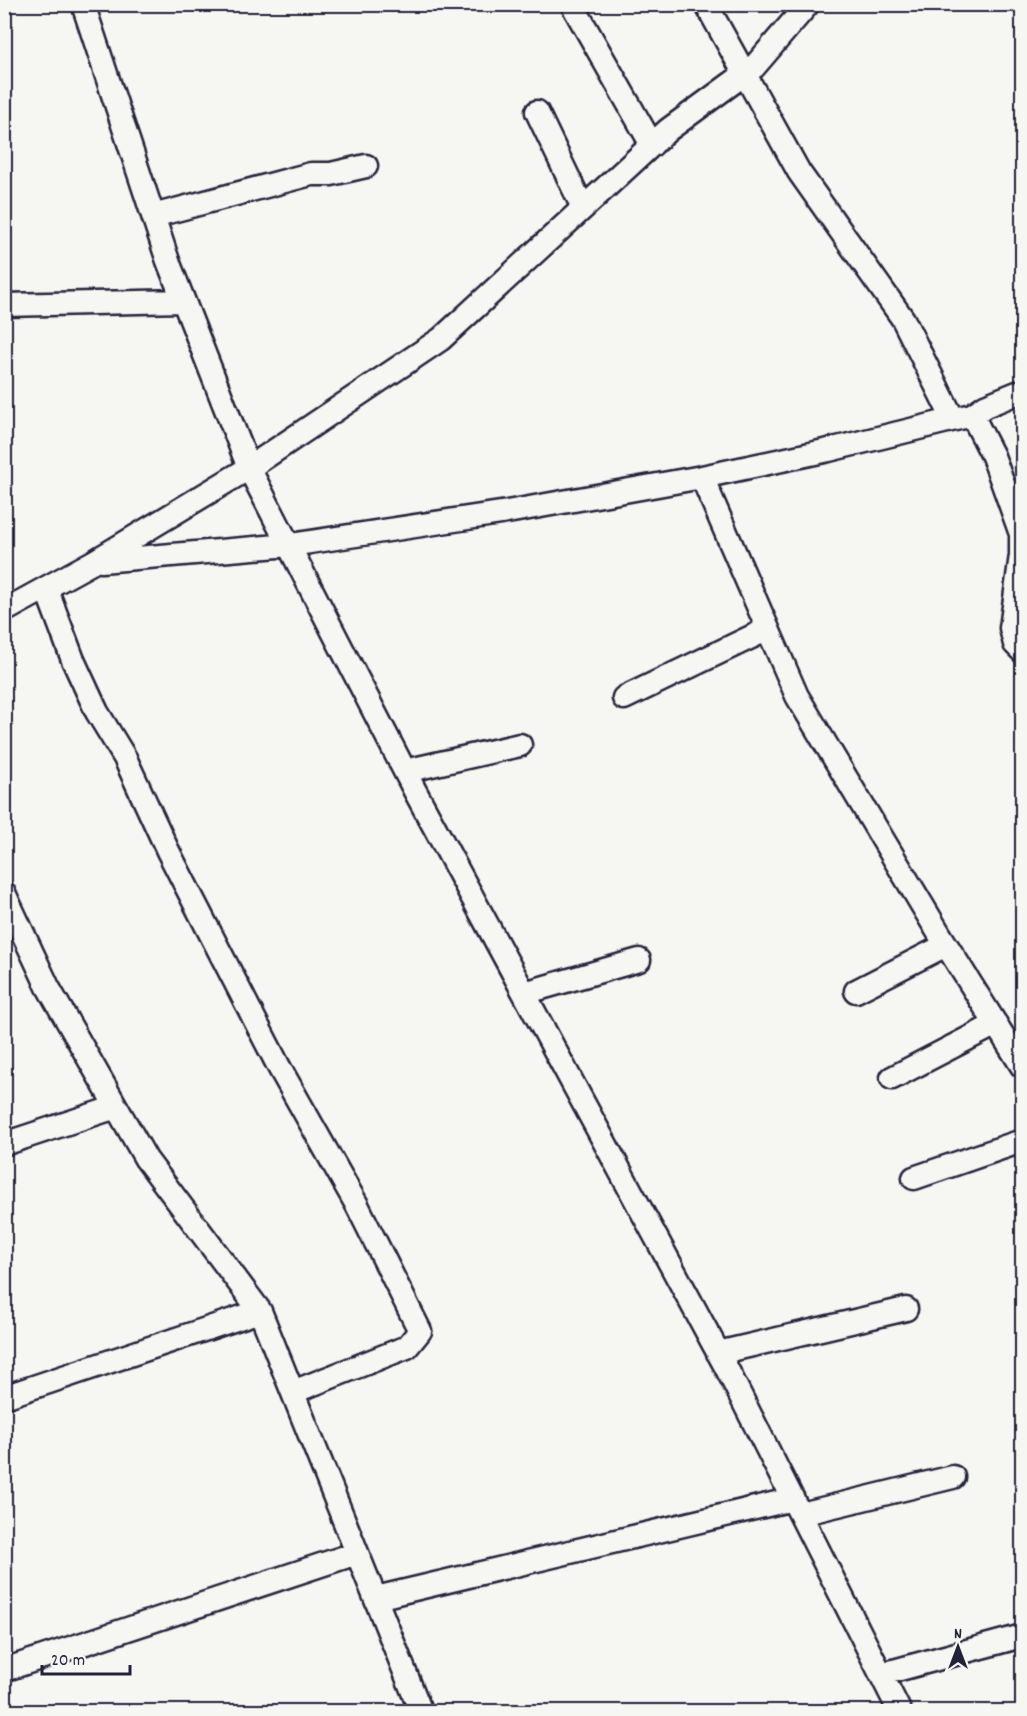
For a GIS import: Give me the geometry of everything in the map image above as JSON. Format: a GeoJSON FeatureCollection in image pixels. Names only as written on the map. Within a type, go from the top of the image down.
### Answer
{"type":"FeatureCollection","features":[{"type":"Feature","properties":{"kind":"street"},"geometry":{"type":"LineString","coordinates":[[83,4],[183,301],[249,468],[405,771],[718,1353],[900,1712]]}},
{"type":"Feature","properties":{"kind":"street"},"geometry":{"type":"LineString","coordinates":[[572,4],[652,145]]}},
{"type":"Feature","properties":{"kind":"street"},"geometry":{"type":"LineString","coordinates":[[706,4],[799,172],[903,319],[963,417],[993,456],[1019,518],[1021,555],[1011,628],[1015,644],[1023,651]]}},
{"type":"Feature","properties":{"kind":"street"},"geometry":{"type":"LineString","coordinates":[[4,610],[95,561],[249,468],[441,339],[668,130],[754,67],[808,4]]}},
{"type":"Feature","properties":{"kind":"street"},"geometry":{"type":"LineString","coordinates":[[537,112],[584,208]]}},
{"type":"Feature","properties":{"kind":"street"},"geometry":{"type":"LineString","coordinates":[[153,216],[311,174],[331,174],[366,166]]}},
{"type":"Feature","properties":{"kind":"street"},"geometry":{"type":"LineString","coordinates":[[4,305],[183,301]]}},
{"type":"Feature","properties":{"kind":"street"},"geometry":{"type":"LineString","coordinates":[[95,561],[290,545],[507,512],[702,477],[828,450],[963,417],[1023,391]]}},
{"type":"Feature","properties":{"kind":"street"},"geometry":{"type":"LineString","coordinates":[[702,477],[797,696],[946,945],[1023,1066]]}},
{"type":"Feature","properties":{"kind":"street"},"geometry":{"type":"LineString","coordinates":[[46,588],[73,660],[97,712],[124,758],[168,851],[279,1067],[357,1205],[420,1331],[407,1347],[292,1392]]}},
{"type":"Feature","properties":{"kind":"street"},"geometry":{"type":"LineString","coordinates":[[624,698],[768,629]]}},
{"type":"Feature","properties":{"kind":"street"},"geometry":{"type":"LineString","coordinates":[[405,771],[520,745]]}},
{"type":"Feature","properties":{"kind":"street"},"geometry":{"type":"LineString","coordinates":[[4,893],[48,987],[146,1159],[260,1311],[421,1712]]}},
{"type":"Feature","properties":{"kind":"street"},"geometry":{"type":"LineString","coordinates":[[856,991],[946,945]]}},
{"type":"Feature","properties":{"kind":"street"},"geometry":{"type":"LineString","coordinates":[[524,993],[639,960]]}},
{"type":"Feature","properties":{"kind":"street"},"geometry":{"type":"LineString","coordinates":[[892,1078],[996,1024]]}},
{"type":"Feature","properties":{"kind":"street"},"geometry":{"type":"LineString","coordinates":[[4,1144],[116,1107]]}},
{"type":"Feature","properties":{"kind":"street"},"geometry":{"type":"LineString","coordinates":[[914,1178],[1023,1141]]}},
{"type":"Feature","properties":{"kind":"street"},"geometry":{"type":"LineString","coordinates":[[718,1353],[906,1309]]}},
{"type":"Feature","properties":{"kind":"street"},"geometry":{"type":"LineString","coordinates":[[4,1397],[260,1311]]}},
{"type":"Feature","properties":{"kind":"street"},"geometry":{"type":"LineString","coordinates":[[376,1598],[797,1507],[953,1477]]}},
{"type":"Feature","properties":{"kind":"street"},"geometry":{"type":"LineString","coordinates":[[4,1670],[357,1553]]}},
{"type":"Feature","properties":{"kind":"street"},"geometry":{"type":"LineString","coordinates":[[882,1674],[1023,1636]]}}]}
